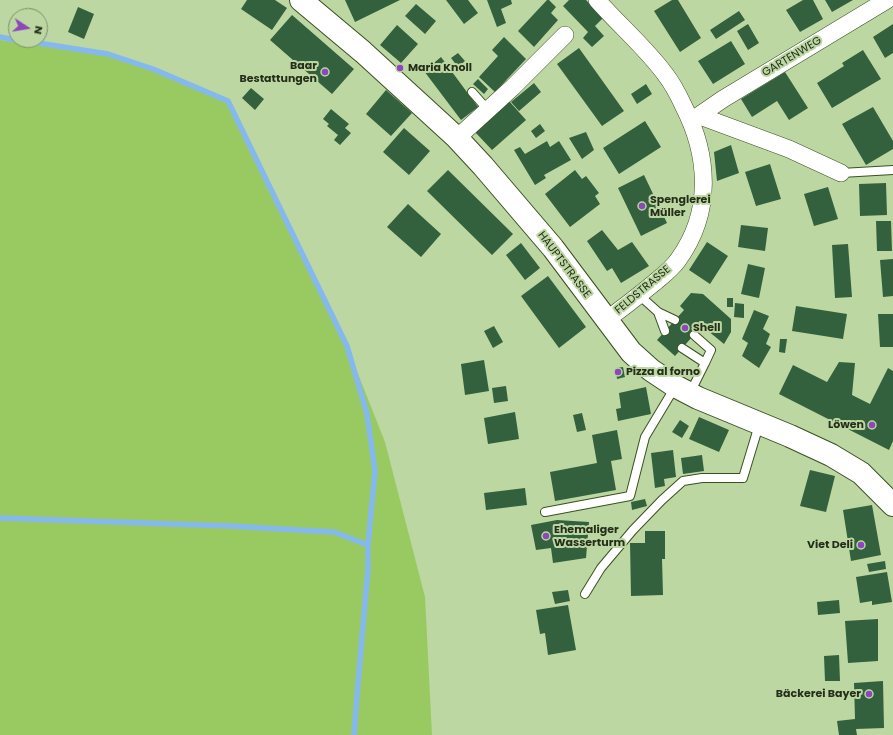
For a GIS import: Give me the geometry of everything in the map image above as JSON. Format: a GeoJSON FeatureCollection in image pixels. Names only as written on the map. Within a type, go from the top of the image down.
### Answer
{"type":"FeatureCollection","features":[{"type":"Feature","properties":{"kind":"main road","name":"HAUPTSTRASSE"},"geometry":{"type":"LineString","coordinates":[[301,0],[364,52],[457,138],[553,248],[631,352],[651,370],[682,390],[831,455],[861,474],[892,504]]}},
{"type":"Feature","properties":{"kind":"street","name":"FELDSTRASSE"},"geometry":{"type":"LineString","coordinates":[[597,0],[666,74],[696,118],[703,171],[704,192],[697,225],[677,261],[668,271],[606,320]]}},
{"type":"Feature","properties":{"kind":"street","name":"GARTENWEG"},"geometry":{"type":"LineString","coordinates":[[696,118],[723,99],[887,0]]}},
{"type":"Feature","properties":{"kind":"street"},"geometry":{"type":"LineString","coordinates":[[457,138],[565,35]]}},
{"type":"Feature","properties":{"kind":"street"},"geometry":{"type":"LineString","coordinates":[[696,118],[789,149],[841,173]]}},
{"type":"Feature","properties":{"kind":"lane"},"geometry":{"type":"LineString","coordinates":[[472,92],[488,110]]}},
{"type":"Feature","properties":{"kind":"lane"},"geometry":{"type":"LineString","coordinates":[[841,173],[893,170]]}},
{"type":"Feature","properties":{"kind":"lane"},"geometry":{"type":"LineString","coordinates":[[639,295],[658,312],[675,320]]}},
{"type":"Feature","properties":{"kind":"lane"},"geometry":{"type":"LineString","coordinates":[[658,312],[665,331]]}},
{"type":"Feature","properties":{"kind":"lane"},"geometry":{"type":"LineString","coordinates":[[545,512],[630,496],[645,437],[705,363],[711,350],[694,335]]}},
{"type":"Feature","properties":{"kind":"lane"},"geometry":{"type":"LineString","coordinates":[[682,348],[705,363]]}},
{"type":"Feature","properties":{"kind":"lane"},"geometry":{"type":"LineString","coordinates":[[585,594],[601,568],[633,530],[683,481],[702,478],[743,478],[759,423]]}},
{"type":"Feature","properties":{"kind":"green space"},"geometry":{"type":"Polygon","coordinates":[[[0,40],[8,41],[8,48],[48,48],[48,46],[103,53],[153,69],[228,101],[347,346],[385,442],[425,597],[432,735],[0,735],[0,40]]]}},
{"type":"Feature","properties":{"kind":"building"},"geometry":{"type":"Polygon","coordinates":[[[247,0],[275,0],[287,8],[272,30],[241,9],[247,0]]]}},
{"type":"Feature","properties":{"kind":"building"},"geometry":{"type":"Polygon","coordinates":[[[345,0],[400,0],[355,22],[345,0]]]}},
{"type":"Feature","properties":{"kind":"building"},"geometry":{"type":"Polygon","coordinates":[[[446,0],[468,0],[478,13],[464,24],[446,0]]]}},
{"type":"Feature","properties":{"kind":"building"},"geometry":{"type":"Polygon","coordinates":[[[487,0],[511,0],[512,4],[501,9],[506,23],[497,27],[487,0]]]}},
{"type":"Feature","properties":{"kind":"building"},"geometry":{"type":"Polygon","coordinates":[[[547,0],[549,0],[556,7],[551,13],[558,20],[534,47],[518,31],[547,0]]]}},
{"type":"Feature","properties":{"kind":"building"},"geometry":{"type":"Polygon","coordinates":[[[569,0],[586,0],[603,18],[595,26],[604,36],[592,47],[583,38],[588,32],[563,6],[569,0]]]}},
{"type":"Feature","properties":{"kind":"building"},"geometry":{"type":"Polygon","coordinates":[[[672,0],[678,0],[701,38],[680,52],[654,11],[672,0]]]}},
{"type":"Feature","properties":{"kind":"building"},"geometry":{"type":"Polygon","coordinates":[[[803,0],[813,0],[823,19],[800,32],[786,10],[803,0]]]}},
{"type":"Feature","properties":{"kind":"building"},"geometry":{"type":"Polygon","coordinates":[[[825,0],[853,0],[832,12],[825,0]]]}},
{"type":"Feature","properties":{"kind":"building"},"geometry":{"type":"Polygon","coordinates":[[[416,4],[436,21],[425,34],[405,16],[416,4]]]}},
{"type":"Feature","properties":{"kind":"building"},"geometry":{"type":"Polygon","coordinates":[[[78,7],[94,14],[84,39],[68,32],[78,7]]]}},
{"type":"Feature","properties":{"kind":"building"},"geometry":{"type":"Polygon","coordinates":[[[739,11],[745,20],[716,39],[710,30],[739,11]]]}},
{"type":"Feature","properties":{"kind":"building"},"geometry":{"type":"Polygon","coordinates":[[[292,15],[354,69],[332,94],[270,40],[292,15]]]}},
{"type":"Feature","properties":{"kind":"building"},"geometry":{"type":"Polygon","coordinates":[[[748,24],[759,43],[748,50],[737,31],[748,24]]]}},
{"type":"Feature","properties":{"kind":"building"},"geometry":{"type":"Polygon","coordinates":[[[893,24],[893,53],[885,58],[873,37],[893,24]]]}},
{"type":"Feature","properties":{"kind":"building"},"geometry":{"type":"Polygon","coordinates":[[[397,25],[418,44],[401,63],[380,45],[397,25]]]}},
{"type":"Feature","properties":{"kind":"building"},"geometry":{"type":"Polygon","coordinates":[[[504,37],[526,59],[495,92],[479,77],[498,56],[492,50],[504,37]]]}},
{"type":"Feature","properties":{"kind":"building"},"geometry":{"type":"Polygon","coordinates":[[[731,41],[745,64],[713,84],[698,61],[731,41]]]}},
{"type":"Feature","properties":{"kind":"building"},"geometry":{"type":"Polygon","coordinates":[[[579,48],[624,111],[602,126],[557,64],[579,48]]]}},
{"type":"Feature","properties":{"kind":"building"},"geometry":{"type":"Polygon","coordinates":[[[863,50],[881,79],[832,108],[817,83],[844,66],[842,63],[863,50]]]}},
{"type":"Feature","properties":{"kind":"building"},"geometry":{"type":"Polygon","coordinates":[[[458,53],[465,61],[458,67],[451,58],[458,53]]]}},
{"type":"Feature","properties":{"kind":"building"},"geometry":{"type":"Polygon","coordinates":[[[441,57],[478,107],[461,120],[424,71],[441,57]]]}},
{"type":"Feature","properties":{"kind":"building"},"geometry":{"type":"Polygon","coordinates":[[[785,72],[808,108],[789,120],[777,101],[752,117],[741,99],[785,72]]]}},
{"type":"Feature","properties":{"kind":"building"},"geometry":{"type":"Polygon","coordinates":[[[478,79],[488,89],[484,94],[473,84],[478,79]]]}},
{"type":"Feature","properties":{"kind":"building"},"geometry":{"type":"Polygon","coordinates":[[[534,83],[541,92],[519,111],[511,102],[534,83]]]}},
{"type":"Feature","properties":{"kind":"building"},"geometry":{"type":"Polygon","coordinates":[[[646,84],[652,94],[637,104],[631,94],[646,84]]]}},
{"type":"Feature","properties":{"kind":"building"},"geometry":{"type":"Polygon","coordinates":[[[251,88],[264,99],[255,110],[242,98],[251,88]]]}},
{"type":"Feature","properties":{"kind":"building"},"geometry":{"type":"Polygon","coordinates":[[[386,90],[412,113],[391,136],[366,114],[386,90]]]}},
{"type":"Feature","properties":{"kind":"building"},"geometry":{"type":"Polygon","coordinates":[[[509,101],[526,120],[492,150],[475,132],[509,101]]]}},
{"type":"Feature","properties":{"kind":"building"},"geometry":{"type":"Polygon","coordinates":[[[873,107],[893,141],[893,149],[866,165],[842,124],[873,107]]]}},
{"type":"Feature","properties":{"kind":"building"},"geometry":{"type":"Polygon","coordinates":[[[331,109],[349,124],[345,128],[351,133],[340,145],[334,140],[338,135],[327,126],[329,124],[323,119],[331,109]]]}},
{"type":"Feature","properties":{"kind":"building"},"geometry":{"type":"Polygon","coordinates":[[[645,121],[661,147],[619,174],[603,148],[645,121]]]}},
{"type":"Feature","properties":{"kind":"building"},"geometry":{"type":"Polygon","coordinates":[[[540,124],[545,131],[536,138],[531,131],[540,124]]]}},
{"type":"Feature","properties":{"kind":"building"},"geometry":{"type":"Polygon","coordinates":[[[404,128],[430,151],[409,175],[383,152],[404,128]]]}},
{"type":"Feature","properties":{"kind":"building"},"geometry":{"type":"Polygon","coordinates":[[[586,132],[594,150],[582,159],[569,138],[586,132]]]}},
{"type":"Feature","properties":{"kind":"building"},"geometry":{"type":"Polygon","coordinates":[[[547,141],[550,147],[559,141],[571,160],[544,175],[546,178],[535,185],[514,150],[520,147],[525,154],[547,141]]]}},
{"type":"Feature","properties":{"kind":"building"},"geometry":{"type":"Polygon","coordinates":[[[731,145],[739,173],[717,181],[714,152],[731,145]]]}},
{"type":"Feature","properties":{"kind":"building"},"geometry":{"type":"Polygon","coordinates":[[[770,164],[781,199],[756,206],[745,172],[770,164]]]}},
{"type":"Feature","properties":{"kind":"building"},"geometry":{"type":"Polygon","coordinates":[[[448,170],[513,234],[492,255],[427,191],[448,170]]]}},
{"type":"Feature","properties":{"kind":"building"},"geometry":{"type":"Polygon","coordinates":[[[575,170],[582,179],[586,176],[599,193],[595,196],[600,204],[570,227],[545,194],[575,170]]]}},
{"type":"Feature","properties":{"kind":"building","name":"Spenglerei Müller"},"geometry":{"type":"Polygon","coordinates":[[[644,175],[667,223],[641,236],[618,188],[644,175]]]}},
{"type":"Feature","properties":{"kind":"building"},"geometry":{"type":"Polygon","coordinates":[[[886,183],[887,215],[860,216],[859,184],[886,183]]]}},
{"type":"Feature","properties":{"kind":"building"},"geometry":{"type":"Polygon","coordinates":[[[828,187],[838,219],[814,226],[804,194],[828,187]]]}},
{"type":"Feature","properties":{"kind":"building"},"geometry":{"type":"Polygon","coordinates":[[[408,204],[441,234],[421,257],[387,227],[408,204]]]}},
{"type":"Feature","properties":{"kind":"building"},"geometry":{"type":"Polygon","coordinates":[[[876,221],[891,221],[892,251],[877,251],[876,221]]]}},
{"type":"Feature","properties":{"kind":"building"},"geometry":{"type":"Polygon","coordinates":[[[741,225],[768,228],[765,251],[738,247],[741,225]]]}},
{"type":"Feature","properties":{"kind":"building"},"geometry":{"type":"Polygon","coordinates":[[[602,230],[618,250],[632,242],[649,266],[621,283],[612,268],[607,271],[587,241],[602,230]]]}},
{"type":"Feature","properties":{"kind":"building"},"geometry":{"type":"Polygon","coordinates":[[[707,242],[728,256],[710,284],[689,270],[707,242]]]}},
{"type":"Feature","properties":{"kind":"building"},"geometry":{"type":"Polygon","coordinates":[[[521,243],[540,268],[525,280],[506,255],[521,243]]]}},
{"type":"Feature","properties":{"kind":"building"},"geometry":{"type":"Polygon","coordinates":[[[848,244],[852,297],[835,298],[832,245],[848,244]]]}},
{"type":"Feature","properties":{"kind":"building"},"geometry":{"type":"Polygon","coordinates":[[[893,259],[893,296],[883,297],[880,260],[893,259]]]}},
{"type":"Feature","properties":{"kind":"building"},"geometry":{"type":"Polygon","coordinates":[[[748,264],[765,268],[759,298],[741,294],[748,264]]]}},
{"type":"Feature","properties":{"kind":"building"},"geometry":{"type":"Polygon","coordinates":[[[548,276],[586,327],[559,348],[521,296],[548,276]]]}},
{"type":"Feature","properties":{"kind":"building"},"geometry":{"type":"Polygon","coordinates":[[[691,293],[703,294],[731,319],[731,332],[724,344],[702,326],[675,356],[657,340],[684,310],[680,306],[691,293]]]}},
{"type":"Feature","properties":{"kind":"building"},"geometry":{"type":"Polygon","coordinates":[[[727,298],[733,298],[733,307],[727,307],[727,298]]]}},
{"type":"Feature","properties":{"kind":"building"},"geometry":{"type":"Polygon","coordinates":[[[735,303],[744,304],[744,318],[734,317],[735,303]]]}},
{"type":"Feature","properties":{"kind":"building"},"geometry":{"type":"Polygon","coordinates":[[[796,306],[847,314],[843,339],[792,331],[796,306]]]}},
{"type":"Feature","properties":{"kind":"building"},"geometry":{"type":"Polygon","coordinates":[[[754,310],[769,316],[763,329],[770,334],[766,344],[771,347],[759,368],[742,356],[748,343],[742,339],[754,310]]]}},
{"type":"Feature","properties":{"kind":"building"},"geometry":{"type":"Polygon","coordinates":[[[878,314],[893,314],[893,347],[880,347],[878,314]]]}},
{"type":"Feature","properties":{"kind":"building"},"geometry":{"type":"Polygon","coordinates":[[[494,326],[503,342],[493,348],[484,331],[494,326]]]}},
{"type":"Feature","properties":{"kind":"building"},"geometry":{"type":"Polygon","coordinates":[[[780,339],[787,339],[785,353],[779,352],[780,339]]]}},
{"type":"Feature","properties":{"kind":"building"},"geometry":{"type":"Polygon","coordinates":[[[484,360],[489,391],[465,395],[461,364],[484,360]]]}},
{"type":"Feature","properties":{"kind":"building"},"geometry":{"type":"Polygon","coordinates":[[[839,362],[855,363],[852,395],[870,404],[888,368],[893,371],[893,441],[889,450],[779,394],[793,365],[827,382],[839,362]]]}},
{"type":"Feature","properties":{"kind":"building"},"geometry":{"type":"Polygon","coordinates":[[[623,367],[625,377],[617,379],[616,368],[623,367]]]}},
{"type":"Feature","properties":{"kind":"building"},"geometry":{"type":"Polygon","coordinates":[[[506,386],[508,401],[494,403],[492,388],[506,386]]]}},
{"type":"Feature","properties":{"kind":"building"},"geometry":{"type":"Polygon","coordinates":[[[646,387],[651,414],[618,421],[616,409],[621,408],[619,393],[646,387]]]}},
{"type":"Feature","properties":{"kind":"building"},"geometry":{"type":"Polygon","coordinates":[[[515,412],[519,439],[488,444],[484,418],[515,412]]]}},
{"type":"Feature","properties":{"kind":"building"},"geometry":{"type":"Polygon","coordinates":[[[582,413],[586,430],[577,432],[573,415],[582,413]]]}},
{"type":"Feature","properties":{"kind":"building"},"geometry":{"type":"Polygon","coordinates":[[[699,417],[729,430],[719,452],[689,439],[699,417]]]}},
{"type":"Feature","properties":{"kind":"building"},"geometry":{"type":"Polygon","coordinates":[[[680,420],[689,426],[682,438],[672,432],[680,420]]]}},
{"type":"Feature","properties":{"kind":"building"},"geometry":{"type":"Polygon","coordinates":[[[617,430],[622,459],[611,461],[616,490],[555,501],[550,472],[597,463],[592,435],[617,430]]]}},
{"type":"Feature","properties":{"kind":"building"},"geometry":{"type":"Polygon","coordinates":[[[673,450],[676,477],[664,479],[665,486],[655,488],[651,453],[673,450]]]}},
{"type":"Feature","properties":{"kind":"building"},"geometry":{"type":"Polygon","coordinates":[[[702,455],[704,471],[683,474],[681,458],[702,455]]]}},
{"type":"Feature","properties":{"kind":"building"},"geometry":{"type":"Polygon","coordinates":[[[810,470],[835,476],[826,512],[800,506],[810,470]]]}},
{"type":"Feature","properties":{"kind":"building"},"geometry":{"type":"Polygon","coordinates":[[[525,488],[527,505],[486,510],[484,493],[525,488]]]}},
{"type":"Feature","properties":{"kind":"building"},"geometry":{"type":"Polygon","coordinates":[[[645,499],[647,506],[632,510],[631,502],[645,499]]]}},
{"type":"Feature","properties":{"kind":"building"},"geometry":{"type":"Polygon","coordinates":[[[872,505],[881,555],[851,561],[843,510],[872,505]]]}},
{"type":"Feature","properties":{"kind":"building"},"geometry":{"type":"Polygon","coordinates":[[[557,520],[589,522],[586,558],[553,563],[551,548],[536,550],[531,525],[557,520]]]}},
{"type":"Feature","properties":{"kind":"building"},"geometry":{"type":"Polygon","coordinates":[[[645,531],[665,531],[665,559],[662,559],[663,595],[631,596],[630,543],[645,543],[645,531]]]}},
{"type":"Feature","properties":{"kind":"building"},"geometry":{"type":"Polygon","coordinates":[[[885,561],[886,569],[869,572],[867,564],[885,561]]]}},
{"type":"Feature","properties":{"kind":"building"},"geometry":{"type":"Polygon","coordinates":[[[887,572],[892,602],[872,605],[872,601],[860,603],[856,577],[887,572]]]}},
{"type":"Feature","properties":{"kind":"building"},"geometry":{"type":"Polygon","coordinates":[[[568,590],[570,601],[555,604],[552,592],[568,590]]]}},
{"type":"Feature","properties":{"kind":"building"},"geometry":{"type":"Polygon","coordinates":[[[839,600],[840,613],[818,615],[817,602],[839,600]]]}},
{"type":"Feature","properties":{"kind":"building"},"geometry":{"type":"Polygon","coordinates":[[[568,605],[576,650],[548,655],[545,633],[540,634],[536,610],[568,605]]]}},
{"type":"Feature","properties":{"kind":"building"},"geometry":{"type":"Polygon","coordinates":[[[878,619],[878,661],[848,663],[845,621],[878,619]]]}},
{"type":"Feature","properties":{"kind":"building"},"geometry":{"type":"Polygon","coordinates":[[[839,655],[840,681],[825,681],[824,656],[839,655]]]}},
{"type":"Feature","properties":{"kind":"building"},"geometry":{"type":"Polygon","coordinates":[[[883,681],[884,728],[856,729],[857,735],[839,735],[837,721],[855,719],[854,683],[883,681]]]}},
{"type":"Feature","properties":{"kind":"waterway"},"geometry":{"type":"LineString","coordinates":[[0,37],[8,38]]}},
{"type":"Feature","properties":{"kind":"waterway"},"geometry":{"type":"LineString","coordinates":[[48,45],[108,54],[153,69],[228,101],[347,346],[367,414],[375,471],[368,545]]}},
{"type":"Feature","properties":{"kind":"waterway"},"geometry":{"type":"LineString","coordinates":[[0,518],[231,526],[334,532],[368,545],[368,568],[354,735]]}},
{"type":"Feature","properties":{"kind":"place","name":"Maria Knoll"},"geometry":{"type":"Point","coordinates":[400,68]}},
{"type":"Feature","properties":{"kind":"place","name":"Baar Bestattungen"},"geometry":{"type":"Point","coordinates":[325,72]}},
{"type":"Feature","properties":{"kind":"place","name":"Spenglerei Müller"},"geometry":{"type":"Point","coordinates":[642,206]}},
{"type":"Feature","properties":{"kind":"place","name":"Shell"},"geometry":{"type":"Point","coordinates":[685,328]}},
{"type":"Feature","properties":{"kind":"place","name":"Pizza al forno"},"geometry":{"type":"Point","coordinates":[618,372]}},
{"type":"Feature","properties":{"kind":"place","name":"Löwen"},"geometry":{"type":"Point","coordinates":[872,425]}},
{"type":"Feature","properties":{"kind":"place","name":"Ehemaliger Wasserturm"},"geometry":{"type":"Point","coordinates":[546,536]}},
{"type":"Feature","properties":{"kind":"place","name":"Viet Deli"},"geometry":{"type":"Point","coordinates":[861,545]}},
{"type":"Feature","properties":{"kind":"place","name":"Bäckerei Bayer"},"geometry":{"type":"Point","coordinates":[869,694]}}]}
